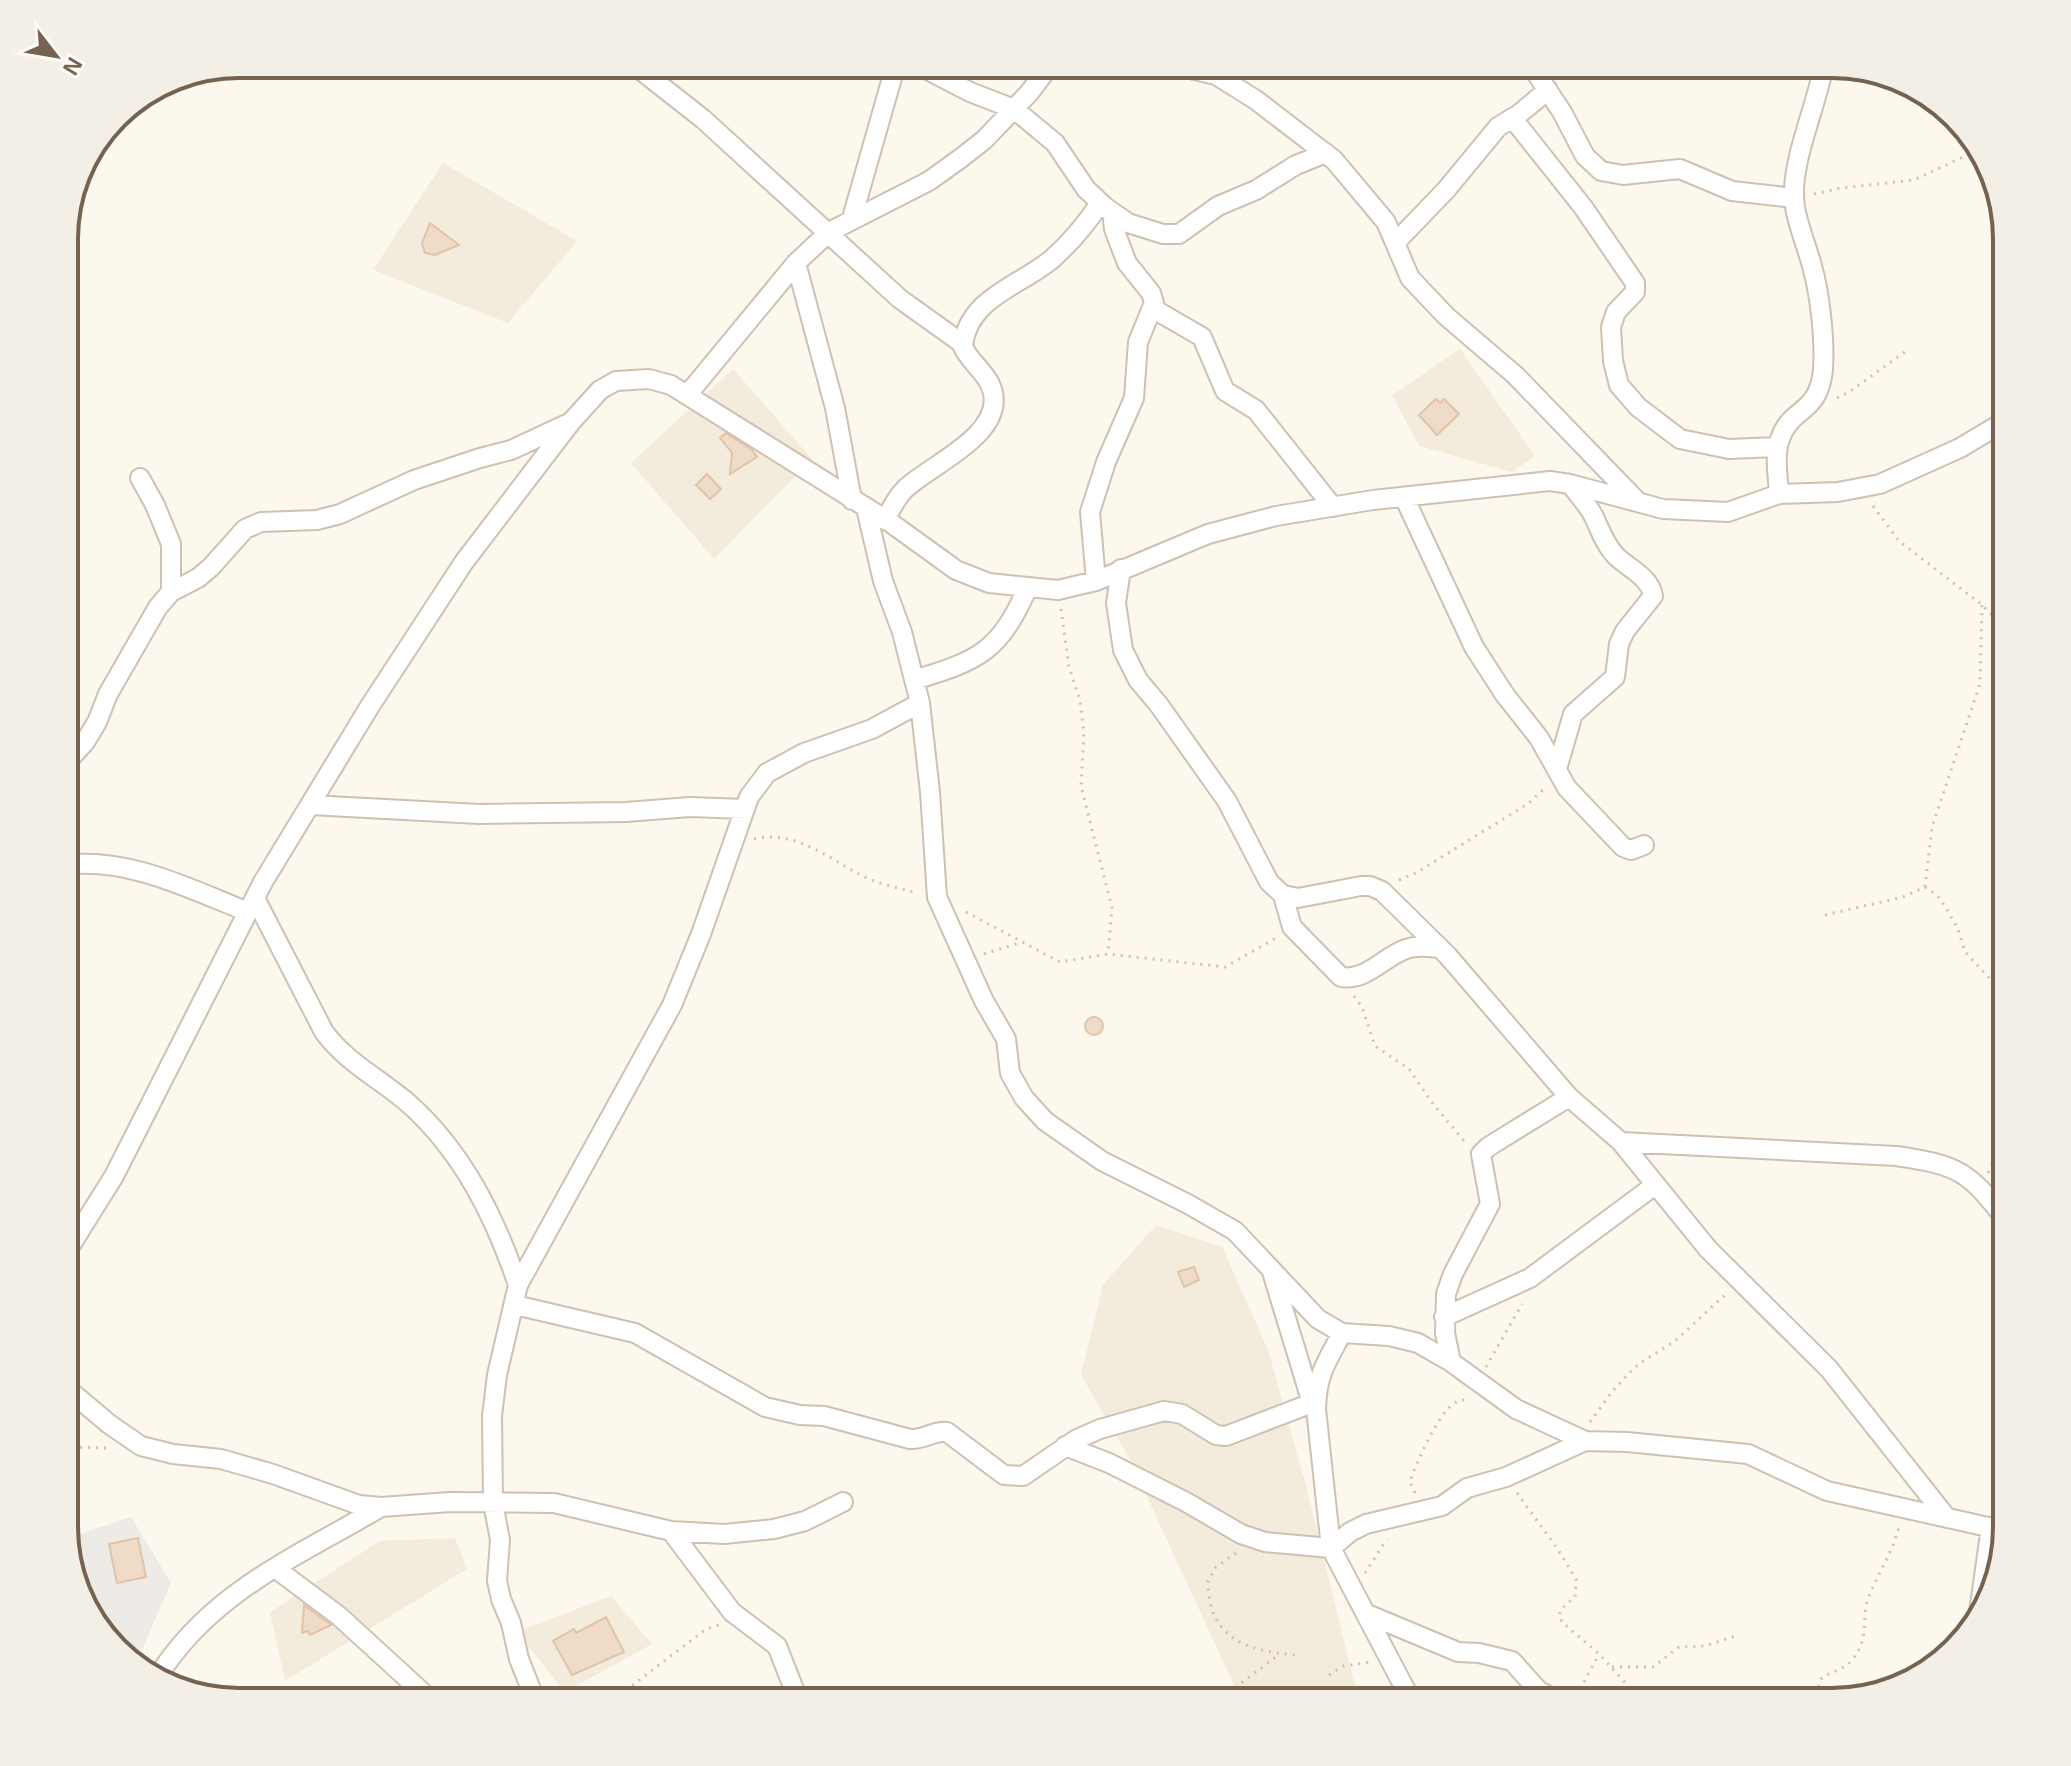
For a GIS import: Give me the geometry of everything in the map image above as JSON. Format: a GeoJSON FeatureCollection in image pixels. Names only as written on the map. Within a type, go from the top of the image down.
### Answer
{"type":"FeatureCollection","features":[{"type":"Feature","properties":{"kind":"street"},"geometry":{"type":"LineString","coordinates":[[653,78],[703,119],[900,299],[963,344],[966,353],[988,379],[994,396],[989,419],[982,429],[905,489],[894,501],[885,520]]}},
{"type":"Feature","properties":{"kind":"street"},"geometry":{"type":"LineString","coordinates":[[852,218],[892,78]]}},
{"type":"Feature","properties":{"kind":"street"},"geometry":{"type":"LineString","coordinates":[[943,78],[1014,109],[1055,143],[1086,189],[1106,207],[1128,223],[1163,234],[1179,234],[1218,206],[1256,190],[1296,165],[1326,153]]}},
{"type":"Feature","properties":{"kind":"street"},"geometry":{"type":"LineString","coordinates":[[688,394],[796,263],[829,232],[929,181],[984,140],[1039,78]]}},
{"type":"Feature","properties":{"kind":"street"},"geometry":{"type":"LineString","coordinates":[[1221,78],[1256,100],[1326,153],[1386,222],[1410,278],[1446,316],[1515,375],[1638,503]]}},
{"type":"Feature","properties":{"kind":"street"},"geometry":{"type":"LineString","coordinates":[[1540,78],[1585,156],[1601,171],[1635,175],[1680,169],[1732,191],[1794,198]]}},
{"type":"Feature","properties":{"kind":"street"},"geometry":{"type":"LineString","coordinates":[[1779,494],[1777,447],[1784,430],[1816,398],[1823,365],[1813,272],[1794,198],[1795,170],[1821,78]]}},
{"type":"Feature","properties":{"kind":"street"},"geometry":{"type":"LineString","coordinates":[[1396,242],[1446,190],[1498,127],[1548,90]]}},
{"type":"Feature","properties":{"kind":"street"},"geometry":{"type":"LineString","coordinates":[[1514,117],[1516,124],[1583,207],[1635,283],[1635,292],[1611,321],[1613,361],[1619,385],[1638,407],[1680,439],[1729,449],[1777,447]]}},
{"type":"Feature","properties":{"kind":"street"},"geometry":{"type":"LineString","coordinates":[[1096,581],[1090,512],[1106,462],[1134,398],[1138,342],[1152,308],[1151,293],[1127,263],[1106,207]]}},
{"type":"Feature","properties":{"kind":"street"},"geometry":{"type":"LineString","coordinates":[[963,344],[969,326],[982,307],[997,293],[1052,259],[1089,220],[1106,207]]}},
{"type":"Feature","properties":{"kind":"street"},"geometry":{"type":"LineString","coordinates":[[796,263],[859,504],[902,632],[920,703],[937,897],[1006,1039],[1010,1073],[1024,1098],[1045,1121],[1102,1161],[1235,1231],[1318,1319],[1342,1333],[1389,1336],[1418,1343],[1451,1362],[1516,1409],[1582,1440],[1748,1454],[1827,1491],[1993,1528]]}},
{"type":"Feature","properties":{"kind":"street"},"geometry":{"type":"LineString","coordinates":[[1152,308],[1202,337],[1225,391],[1256,410],[1333,507]]}},
{"type":"Feature","properties":{"kind":"street"},"geometry":{"type":"LineString","coordinates":[[78,1234],[114,1176],[252,905],[370,706],[464,562],[571,422],[600,390],[616,381],[649,379],[688,394],[885,520],[956,570],[989,583],[1058,590],[1096,581],[1229,527],[1276,516],[1404,497],[1550,481],[1663,509],[1728,512],[1779,494],[1862,489],[1897,478],[1993,428]]}},
{"type":"Feature","properties":{"kind":"street"},"geometry":{"type":"LineString","coordinates":[[78,750],[85,742],[137,639],[158,607],[171,592],[198,578],[211,567],[245,529],[253,524],[317,520],[340,514],[414,480],[511,450],[571,422]]}},
{"type":"Feature","properties":{"kind":"street"},"geometry":{"type":"LineString","coordinates":[[140,478],[171,544],[171,592]]}},
{"type":"Feature","properties":{"kind":"street"},"geometry":{"type":"LineString","coordinates":[[1557,769],[1573,714],[1615,677],[1619,644],[1625,631],[1653,596],[1644,579],[1606,544],[1592,514],[1570,484]]}},
{"type":"Feature","properties":{"kind":"street"},"geometry":{"type":"LineString","coordinates":[[1404,497],[1474,647],[1505,695],[1539,738],[1567,788],[1623,847],[1631,850],[1644,845]]}},
{"type":"Feature","properties":{"kind":"street"},"geometry":{"type":"LineString","coordinates":[[1121,569],[1116,603],[1123,650],[1133,670],[1227,801],[1269,882],[1283,895],[1292,927],[1341,977],[1365,974],[1408,948],[1439,948]]}},
{"type":"Feature","properties":{"kind":"street"},"geometry":{"type":"LineString","coordinates":[[914,680],[949,669],[982,653],[1000,640],[1013,621],[1028,587]]}},
{"type":"Feature","properties":{"kind":"street"},"geometry":{"type":"LineString","coordinates":[[531,1688],[497,1581],[500,1540],[493,1503],[492,1416],[497,1375],[518,1285],[672,1005],[701,934],[749,797],[767,773],[804,753],[872,729],[920,703]]}},
{"type":"Feature","properties":{"kind":"street"},"geometry":{"type":"LineString","coordinates":[[310,805],[479,814],[626,812],[690,807],[745,809]]}},
{"type":"Feature","properties":{"kind":"street"},"geometry":{"type":"LineString","coordinates":[[78,865],[119,866],[252,905],[335,1048],[387,1085],[453,1149],[499,1233],[518,1285]]}},
{"type":"Feature","properties":{"kind":"street"},"geometry":{"type":"LineString","coordinates":[[1283,895],[1298,898],[1361,886],[1376,887],[1488,1000],[1569,1097],[1621,1142],[1708,1249],[1829,1369],[1947,1518]]}},
{"type":"Feature","properties":{"kind":"street"},"geometry":{"type":"LineString","coordinates":[[1451,1362],[1444,1317],[1446,1294],[1453,1274],[1490,1204],[1481,1154],[1569,1097]]}},
{"type":"Feature","properties":{"kind":"street"},"geometry":{"type":"LineString","coordinates":[[1621,1142],[1896,1156],[1939,1162],[1961,1171],[1993,1203]]}},
{"type":"Feature","properties":{"kind":"street"},"geometry":{"type":"LineString","coordinates":[[1444,1317],[1530,1278],[1655,1185]]}},
{"type":"Feature","properties":{"kind":"street"},"geometry":{"type":"LineString","coordinates":[[1270,1266],[1314,1406],[1331,1548],[1405,1688]]}},
{"type":"Feature","properties":{"kind":"street"},"geometry":{"type":"LineString","coordinates":[[515,1305],[635,1333],[779,1412],[824,1416],[910,1439],[947,1432],[1011,1478],[1028,1474],[1065,1446],[1100,1429],[1148,1414],[1170,1410],[1216,1435],[1226,1436],[1314,1406]]}},
{"type":"Feature","properties":{"kind":"street"},"geometry":{"type":"LineString","coordinates":[[1314,1406],[1318,1378],[1342,1333]]}},
{"type":"Feature","properties":{"kind":"street"},"geometry":{"type":"LineString","coordinates":[[78,1398],[141,1446],[173,1454],[221,1459],[359,1505],[554,1503],[671,1531],[724,1534],[774,1529],[805,1521],[843,1502]]}},
{"type":"Feature","properties":{"kind":"street"},"geometry":{"type":"LineString","coordinates":[[1065,1446],[1109,1463],[1241,1534],[1265,1542],[1331,1548],[1350,1532],[1366,1524],[1442,1506],[1467,1488],[1506,1477],[1582,1440]]}},
{"type":"Feature","properties":{"kind":"street"},"geometry":{"type":"LineString","coordinates":[[163,1669],[182,1641],[206,1616],[242,1588],[381,1507]]}},
{"type":"Feature","properties":{"kind":"street"},"geometry":{"type":"LineString","coordinates":[[671,1531],[722,1600],[742,1620],[777,1646],[794,1688]]}},
{"type":"Feature","properties":{"kind":"street"},"geometry":{"type":"LineString","coordinates":[[275,1568],[339,1616],[418,1688]]}},
{"type":"Feature","properties":{"kind":"street"},"geometry":{"type":"LineString","coordinates":[[1367,1614],[1458,1652],[1479,1653],[1512,1661],[1536,1688]]}},
{"type":"Feature","properties":{"kind":"path"},"geometry":{"type":"LineString","coordinates":[[1794,198],[1841,188],[1914,180],[1969,154]]}},
{"type":"Feature","properties":{"kind":"path"},"geometry":{"type":"LineString","coordinates":[[1816,398],[1841,398],[1909,349]]}},
{"type":"Feature","properties":{"kind":"path"},"geometry":{"type":"LineString","coordinates":[[1862,489],[1899,541],[1993,616]]}},
{"type":"Feature","properties":{"kind":"path"},"geometry":{"type":"LineString","coordinates":[[1058,590],[1069,667],[1081,711],[1084,759],[1081,786],[1112,908],[1108,954]]}},
{"type":"Feature","properties":{"kind":"path"},"geometry":{"type":"LineString","coordinates":[[1925,887],[1932,827],[1980,684],[1982,605]]}},
{"type":"Feature","properties":{"kind":"path"},"geometry":{"type":"LineString","coordinates":[[1376,887],[1416,873],[1529,803],[1553,780],[1557,769]]}},
{"type":"Feature","properties":{"kind":"path"},"geometry":{"type":"LineString","coordinates":[[732,845],[759,838],[801,841],[878,883],[937,897],[1060,962],[1108,954],[1225,967],[1292,927]]}},
{"type":"Feature","properties":{"kind":"path"},"geometry":{"type":"LineString","coordinates":[[1825,915],[1903,897],[1925,887]]}},
{"type":"Feature","properties":{"kind":"path"},"geometry":{"type":"LineString","coordinates":[[1925,887],[1937,895],[1958,929],[1965,952],[1993,983]]}},
{"type":"Feature","properties":{"kind":"path"},"geometry":{"type":"LineString","coordinates":[[965,960],[1025,941]]}},
{"type":"Feature","properties":{"kind":"path"},"geometry":{"type":"LineString","coordinates":[[1341,977],[1362,1007],[1375,1046],[1409,1069],[1450,1125],[1481,1154]]}},
{"type":"Feature","properties":{"kind":"path"},"geometry":{"type":"LineString","coordinates":[[1980,1187],[1993,1162]]}},
{"type":"Feature","properties":{"kind":"path"},"geometry":{"type":"LineString","coordinates":[[1479,1381],[1527,1295],[1530,1278]]}},
{"type":"Feature","properties":{"kind":"path"},"geometry":{"type":"LineString","coordinates":[[1582,1440],[1605,1400],[1627,1375],[1675,1341],[1740,1281]]}},
{"type":"Feature","properties":{"kind":"path"},"geometry":{"type":"LineString","coordinates":[[1353,1589],[1416,1498],[1410,1482],[1414,1469],[1445,1410],[1459,1400],[1505,1401]]}},
{"type":"Feature","properties":{"kind":"path"},"geometry":{"type":"LineString","coordinates":[[78,1447],[141,1446]]}},
{"type":"Feature","properties":{"kind":"path"},"geometry":{"type":"LineString","coordinates":[[1506,1477],[1576,1579],[1575,1597],[1561,1609],[1559,1616],[1562,1622],[1599,1654],[1628,1688]]}},
{"type":"Feature","properties":{"kind":"path"},"geometry":{"type":"LineString","coordinates":[[1818,1688],[1821,1679],[1851,1661],[1862,1645],[1868,1598],[1894,1546],[1904,1508]]}},
{"type":"Feature","properties":{"kind":"path"},"geometry":{"type":"LineString","coordinates":[[1265,1542],[1230,1556],[1216,1567],[1210,1576],[1208,1588],[1216,1616],[1226,1634],[1240,1644],[1296,1655]]}},
{"type":"Feature","properties":{"kind":"path"},"geometry":{"type":"LineString","coordinates":[[629,1688],[706,1629],[742,1620]]}},
{"type":"Feature","properties":{"kind":"path"},"geometry":{"type":"LineString","coordinates":[[1612,1667],[1653,1667],[1679,1647],[1705,1646],[1735,1636]]}},
{"type":"Feature","properties":{"kind":"path"},"geometry":{"type":"LineString","coordinates":[[1235,1688],[1280,1654]]}},
{"type":"Feature","properties":{"kind":"path"},"geometry":{"type":"LineString","coordinates":[[1582,1688],[1599,1654]]}},
{"type":"Feature","properties":{"kind":"path"},"geometry":{"type":"LineString","coordinates":[[1329,1675],[1343,1666],[1391,1660]]}},
{"type":"Feature","properties":{"kind":"shaded area"},"geometry":{"type":"Polygon","coordinates":[[[443,163],[577,241],[508,323],[373,270],[443,163]]]}},
{"type":"Feature","properties":{"kind":"shaded area"},"geometry":{"type":"Polygon","coordinates":[[[1460,349],[1535,456],[1512,472],[1419,446],[1392,395],[1460,349]]]}},
{"type":"Feature","properties":{"kind":"shaded area"},"geometry":{"type":"Polygon","coordinates":[[[733,369],[812,459],[714,559],[631,463],[733,369]]]}},
{"type":"Feature","properties":{"kind":"shaded area"},"geometry":{"type":"Polygon","coordinates":[[[1156,1225],[1222,1247],[1268,1350],[1306,1486],[1356,1688],[1236,1688],[1129,1458],[1081,1375],[1103,1285],[1156,1225]]]}},
{"type":"Feature","properties":{"kind":"shaded area"},"geometry":{"type":"Polygon","coordinates":[[[131,1517],[171,1583],[140,1654],[111,1625],[90,1589],[83,1569],[78,1535],[131,1517]]]}},
{"type":"Feature","properties":{"kind":"shaded area"},"geometry":{"type":"Polygon","coordinates":[[[455,1538],[467,1569],[285,1681],[270,1612],[380,1541],[455,1538]]]}},
{"type":"Feature","properties":{"kind":"shaded area"},"geometry":{"type":"Polygon","coordinates":[[[611,1596],[652,1644],[572,1688],[562,1688],[517,1632],[611,1596]]]}},
{"type":"Feature","properties":{"kind":"building"},"geometry":{"type":"Polygon","coordinates":[[[430,223],[459,245],[435,255],[425,253],[422,243],[430,223]]]}},
{"type":"Feature","properties":{"kind":"building"},"geometry":{"type":"Polygon","coordinates":[[[1436,399],[1440,403],[1444,399],[1459,414],[1437,435],[1419,415],[1436,399]]]}},
{"type":"Feature","properties":{"kind":"building"},"geometry":{"type":"Polygon","coordinates":[[[726,433],[752,450],[757,457],[730,474],[732,453],[720,438],[726,433]]]}},
{"type":"Feature","properties":{"kind":"building"},"geometry":{"type":"Polygon","coordinates":[[[707,474],[721,489],[710,499],[696,485],[707,474]]]}},
{"type":"Feature","properties":{"kind":"building"},"geometry":{"type":"Polygon","coordinates":[[[1094,1017],[1103,1026],[1094,1035],[1085,1026],[1094,1017]]]}},
{"type":"Feature","properties":{"kind":"building"},"geometry":{"type":"Polygon","coordinates":[[[1194,1267],[1199,1280],[1184,1287],[1178,1272],[1194,1267]]]}},
{"type":"Feature","properties":{"kind":"building"},"geometry":{"type":"Polygon","coordinates":[[[138,1538],[146,1577],[117,1583],[109,1544],[138,1538]]]}},
{"type":"Feature","properties":{"kind":"building"},"geometry":{"type":"Polygon","coordinates":[[[304,1605],[331,1625],[310,1635],[308,1631],[302,1633],[304,1605]]]}},
{"type":"Feature","properties":{"kind":"building"},"geometry":{"type":"Polygon","coordinates":[[[606,1617],[624,1652],[572,1675],[553,1641],[606,1617]]]}}]}
